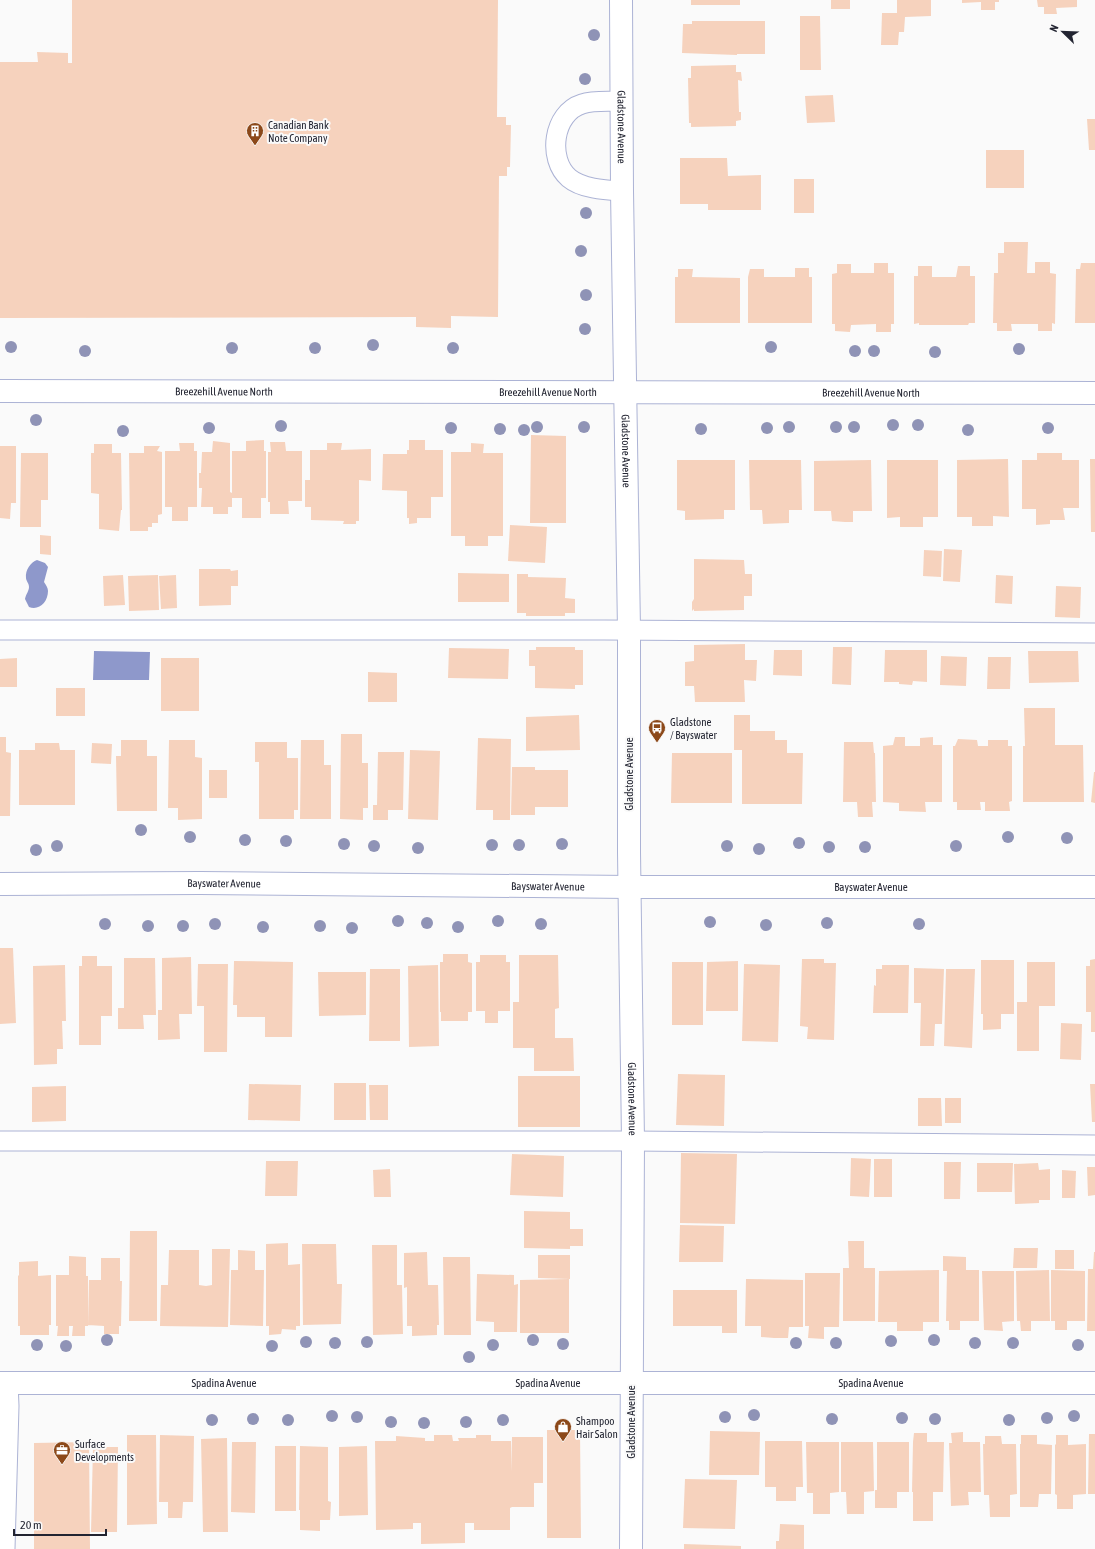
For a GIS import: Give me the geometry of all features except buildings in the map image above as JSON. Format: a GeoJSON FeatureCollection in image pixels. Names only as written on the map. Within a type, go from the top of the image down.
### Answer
{"type":"FeatureCollection","features":[{"type":"Feature","properties":{"kind":"street","name":"Gladstone Avenue"},"geometry":{"type":"LineString","coordinates":[[621,0],[622,191],[629,630],[633,1141],[631,1549]]}},
{"type":"Feature","properties":{"kind":"street","name":"Breezehill Avenue North"},"geometry":{"type":"LineString","coordinates":[[0,391],[1095,393]]}},
{"type":"Feature","properties":{"kind":"street","name":"Bayswater Avenue"},"geometry":{"type":"LineString","coordinates":[[0,884],[208,883],[630,887],[1095,887]]}},
{"type":"Feature","properties":{"kind":"street","name":"Spadina Avenue"},"geometry":{"type":"LineString","coordinates":[[4,1383],[1095,1383]]}},
{"type":"Feature","properties":{"kind":"lane"},"geometry":{"type":"LineString","coordinates":[[622,101],[582,104],[569,111],[558,126],[556,141],[559,164],[569,178],[599,190],[622,191]]}},
{"type":"Feature","properties":{"kind":"lane"},"geometry":{"type":"LineString","coordinates":[[0,630],[629,630],[1095,633]]}},
{"type":"Feature","properties":{"kind":"lane"},"geometry":{"type":"LineString","coordinates":[[0,1140],[633,1141],[1095,1145]]}},
{"type":"Feature","properties":{"kind":"lane"},"geometry":{"type":"LineString","coordinates":[[4,1383],[9,1406],[4,1549]]}},
{"type":"Feature","properties":{"kind":"water"},"geometry":{"type":"Polygon","coordinates":[[[37,560],[45,563],[48,567],[44,582],[48,595],[42,605],[33,608],[29,607],[25,599],[29,590],[26,572],[37,560]]]}},
{"type":"Feature","properties":{"kind":"water"},"geometry":{"type":"Polygon","coordinates":[[[94,651],[150,652],[149,680],[93,680],[94,651]]]}},
{"type":"Feature","properties":{"kind":"place","name":"Canadian Bank Note Company"},"geometry":{"type":"Point","coordinates":[255,146]}},
{"type":"Feature","properties":{"kind":"place","name":"Gladstone / Bayswater"},"geometry":{"type":"Point","coordinates":[657,743]}},
{"type":"Feature","properties":{"kind":"place","name":"Shampoo Hair Salon"},"geometry":{"type":"Point","coordinates":[563,1442]}},
{"type":"Feature","properties":{"kind":"place","name":"Surface Developments"},"geometry":{"type":"Point","coordinates":[62,1465]}}]}
